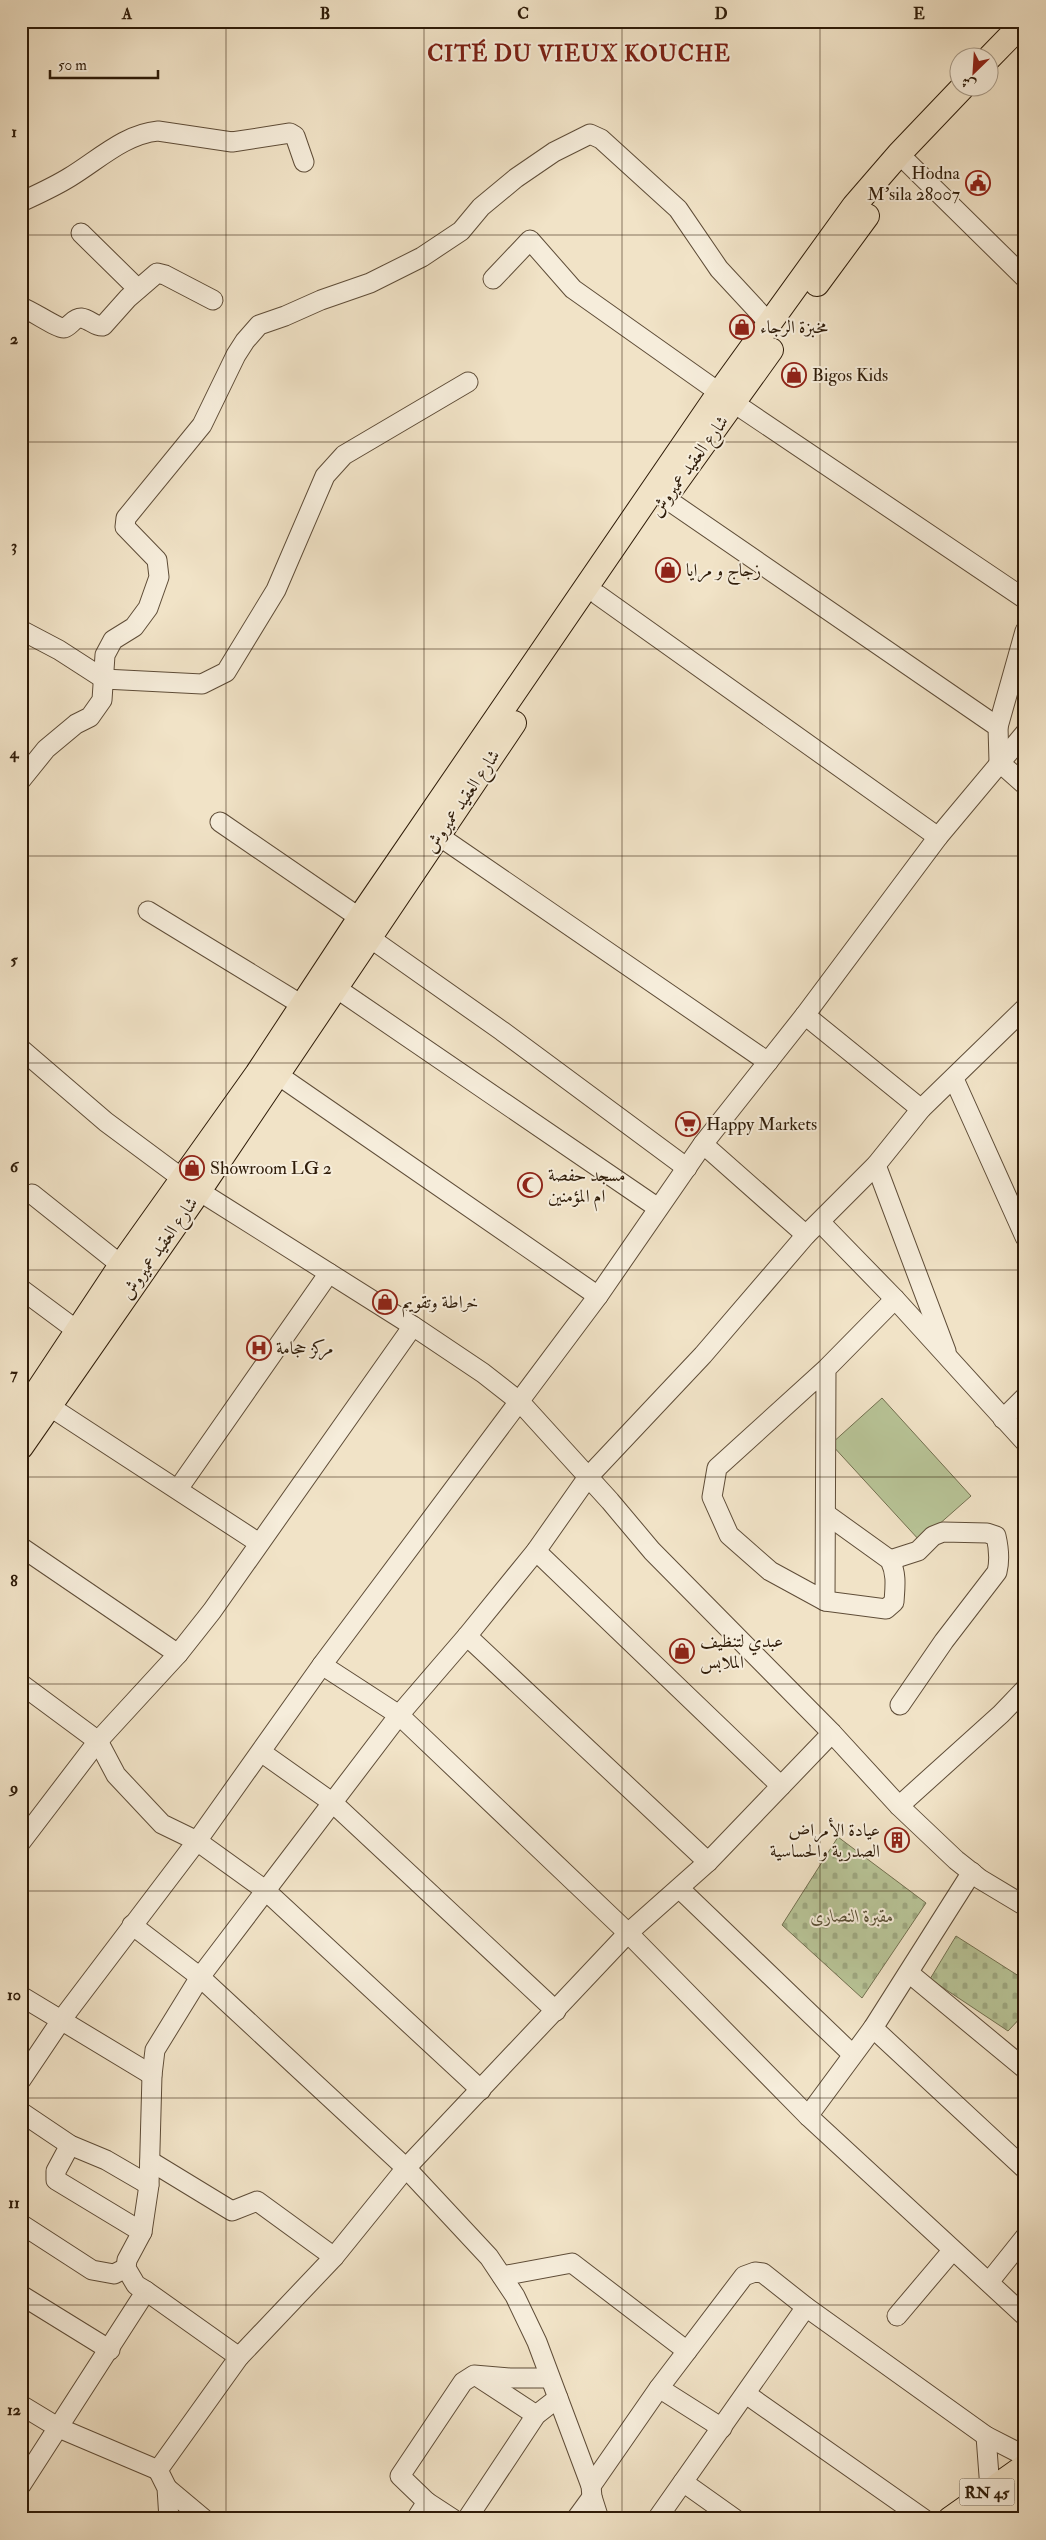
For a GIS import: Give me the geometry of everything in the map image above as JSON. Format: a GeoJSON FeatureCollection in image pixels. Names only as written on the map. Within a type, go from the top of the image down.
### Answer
{"type":"FeatureCollection","features":[{"type":"Feature","properties":{"kind":"main road"},"geometry":{"type":"LineString","coordinates":[[998,49],[1025,21]]}},
{"type":"Feature","properties":{"kind":"main road","name":"شارع العقيد عميروش"},"geometry":{"type":"LineString","coordinates":[[21,1416],[84,1336],[191,1185],[302,1005],[439,836],[598,595],[665,498],[770,324],[825,244],[899,154],[952,98]]}},
{"type":"Feature","properties":{"kind":"main road","name":"شارع العقيد عميروش"},"geometry":{"type":"LineString","coordinates":[[21,1447],[49,1406],[121,1265],[191,1185],[278,1075],[336,988],[365,928],[726,398],[868,214],[899,154]]}},
{"type":"Feature","properties":{"kind":"main road","name":"RN 45"},"geometry":{"type":"LineString","coordinates":[[994,2506],[1025,2466]]}},
{"type":"Feature","properties":{"kind":"main road","name":"RN 45"},"geometry":{"type":"LineString","coordinates":[[950,2519],[994,2506],[1025,2494]]}},
{"type":"Feature","properties":{"kind":"street"},"geometry":{"type":"LineString","coordinates":[[21,202],[55,186],[132,137],[158,130],[232,142],[290,133],[295,136],[304,162]]}},
{"type":"Feature","properties":{"kind":"street"},"geometry":{"type":"LineString","coordinates":[[21,780],[46,749],[76,724],[90,717],[102,700],[105,656],[113,640],[134,627],[143,617],[159,576],[156,556],[125,527],[126,518],[202,425],[236,355],[259,325],[285,316],[320,300],[370,283],[422,257],[456,236],[481,207],[516,178],[554,152],[593,134],[601,139],[678,209],[719,268],[770,324]]}},
{"type":"Feature","properties":{"kind":"street"},"geometry":{"type":"LineString","coordinates":[[899,154],[1023,274]]}},
{"type":"Feature","properties":{"kind":"street"},"geometry":{"type":"LineString","coordinates":[[81,233],[138,289]]}},
{"type":"Feature","properties":{"kind":"street"},"geometry":{"type":"LineString","coordinates":[[493,279],[530,240],[573,289],[726,398],[1025,599]]}},
{"type":"Feature","properties":{"kind":"street"},"geometry":{"type":"LineString","coordinates":[[21,307],[34,311],[60,328],[66,327],[74,320],[81,318],[100,327],[106,325],[138,289],[157,273],[165,275],[213,300]]}},
{"type":"Feature","properties":{"kind":"street"},"geometry":{"type":"LineString","coordinates":[[21,630],[59,650],[104,679],[202,684],[226,672],[276,590],[325,476],[344,455],[468,382]]}},
{"type":"Feature","properties":{"kind":"street"},"geometry":{"type":"LineString","coordinates":[[665,498],[998,727]]}},
{"type":"Feature","properties":{"kind":"street"},"geometry":{"type":"LineString","coordinates":[[598,595],[938,837]]}},
{"type":"Feature","properties":{"kind":"street"},"geometry":{"type":"LineString","coordinates":[[1025,631],[998,727],[999,762],[1025,785]]}},
{"type":"Feature","properties":{"kind":"street"},"geometry":{"type":"LineString","coordinates":[[21,2080],[62,2019],[197,1841],[322,1665],[598,1296],[703,1144],[805,1015],[938,837],[1025,733]]}},
{"type":"Feature","properties":{"kind":"street"},"geometry":{"type":"LineString","coordinates":[[220,822],[686,1168]]}},
{"type":"Feature","properties":{"kind":"street"},"geometry":{"type":"LineString","coordinates":[[439,836],[768,1062]]}},
{"type":"Feature","properties":{"kind":"street"},"geometry":{"type":"LineString","coordinates":[[148,911],[302,1005]]}},
{"type":"Feature","properties":{"kind":"street"},"geometry":{"type":"LineString","coordinates":[[336,988],[658,1208]]}},
{"type":"Feature","properties":{"kind":"street"},"geometry":{"type":"LineString","coordinates":[[239,2357],[136,2285],[126,2268],[127,2260],[142,2232],[149,2185],[152,2075],[155,2050],[200,1977],[265,1890],[333,1804],[398,1715],[467,1636],[536,1551],[588,1478],[703,1355],[806,1235],[876,1165],[921,1109],[1025,1008]]}},
{"type":"Feature","properties":{"kind":"street"},"geometry":{"type":"LineString","coordinates":[[805,1015],[921,1109]]}},
{"type":"Feature","properties":{"kind":"street"},"geometry":{"type":"LineString","coordinates":[[21,1049],[106,1122],[191,1185],[413,1326],[483,1373],[520,1402],[652,1551],[832,1733],[899,1806],[972,1872],[1025,1906]]}},
{"type":"Feature","properties":{"kind":"street"},"geometry":{"type":"LineString","coordinates":[[278,1075],[598,1296]]}},
{"type":"Feature","properties":{"kind":"street"},"geometry":{"type":"LineString","coordinates":[[954,1079],[1025,1237]]}},
{"type":"Feature","properties":{"kind":"street"},"geometry":{"type":"LineString","coordinates":[[703,1144],[806,1235]]}},
{"type":"Feature","properties":{"kind":"street"},"geometry":{"type":"LineString","coordinates":[[876,1165],[950,1361]]}},
{"type":"Feature","properties":{"kind":"street"},"geometry":{"type":"LineString","coordinates":[[32,1194],[121,1265]]}},
{"type":"Feature","properties":{"kind":"street"},"geometry":{"type":"LineString","coordinates":[[820,1222],[895,1299],[1025,1442]]}},
{"type":"Feature","properties":{"kind":"street"},"geometry":{"type":"LineString","coordinates":[[178,1489],[329,1273]]}},
{"type":"Feature","properties":{"kind":"street"},"geometry":{"type":"LineString","coordinates":[[21,1290],[84,1336]]}},
{"type":"Feature","properties":{"kind":"street"},"geometry":{"type":"LineString","coordinates":[[826,1514],[890,1560],[894,1568],[895,1577],[894,1602],[890,1607],[886,1609],[825,1601],[770,1571],[728,1535],[712,1497],[717,1468],[826,1368],[895,1299]]}},
{"type":"Feature","properties":{"kind":"street"},"geometry":{"type":"LineString","coordinates":[[21,1842],[27,1823],[98,1741],[178,1654],[212,1611],[413,1326]]}},
{"type":"Feature","properties":{"kind":"street"},"geometry":{"type":"LineString","coordinates":[[825,1601],[826,1368]]}},
{"type":"Feature","properties":{"kind":"street"},"geometry":{"type":"LineString","coordinates":[[1003,1419],[1025,1398]]}},
{"type":"Feature","properties":{"kind":"street"},"geometry":{"type":"LineString","coordinates":[[49,1406],[259,1542]]}},
{"type":"Feature","properties":{"kind":"street"},"geometry":{"type":"LineString","coordinates":[[890,1560],[918,1550],[929,1539],[943,1532],[987,1533],[996,1536],[1000,1561],[997,1572],[944,1641],[900,1705]]}},
{"type":"Feature","properties":{"kind":"street"},"geometry":{"type":"LineString","coordinates":[[21,1547],[178,1654]]}},
{"type":"Feature","properties":{"kind":"street"},"geometry":{"type":"LineString","coordinates":[[536,1551],[781,1786]]}},
{"type":"Feature","properties":{"kind":"street"},"geometry":{"type":"LineString","coordinates":[[467,1636],[708,1862]]}},
{"type":"Feature","properties":{"kind":"street"},"geometry":{"type":"LineString","coordinates":[[322,1665],[398,1715],[628,1934],[808,2116],[952,2251],[1025,2316]]}},
{"type":"Feature","properties":{"kind":"street"},"geometry":{"type":"LineString","coordinates":[[23,1688],[98,1741],[116,1775],[162,1824],[197,1841],[265,1890],[481,2090]]}},
{"type":"Feature","properties":{"kind":"street"},"geometry":{"type":"LineString","coordinates":[[899,1806],[1025,1689]]}},
{"type":"Feature","properties":{"kind":"street"},"geometry":{"type":"LineString","coordinates":[[158,2470],[239,2357],[334,2256],[406,2168],[628,1934],[708,1862],[832,1733]]}},
{"type":"Feature","properties":{"kind":"street"},"geometry":{"type":"LineString","coordinates":[[260,1752],[333,1804],[556,2011]]}},
{"type":"Feature","properties":{"kind":"street"},"geometry":{"type":"LineString","coordinates":[[808,2116],[873,2028],[972,1872]]}},
{"type":"Feature","properties":{"kind":"street"},"geometry":{"type":"LineString","coordinates":[[680,1889],[852,2054]]}},
{"type":"Feature","properties":{"kind":"street"},"geometry":{"type":"LineString","coordinates":[[132,1925],[200,1977],[406,2168],[489,2257],[515,2296],[550,2378],[591,2491],[599,2519]]}},
{"type":"Feature","properties":{"kind":"street"},"geometry":{"type":"LineString","coordinates":[[909,1973],[1025,2069]]}},
{"type":"Feature","properties":{"kind":"street"},"geometry":{"type":"LineString","coordinates":[[21,1996],[152,2075]]}},
{"type":"Feature","properties":{"kind":"street"},"geometry":{"type":"LineString","coordinates":[[873,2028],[1025,2169]]}},
{"type":"Feature","properties":{"kind":"street"},"geometry":{"type":"LineString","coordinates":[[21,2112],[70,2145],[106,2160],[149,2185]]}},
{"type":"Feature","properties":{"kind":"street"},"geometry":{"type":"LineString","coordinates":[[70,2145],[56,2172],[56,2180],[142,2232]]}},
{"type":"Feature","properties":{"kind":"street"},"geometry":{"type":"LineString","coordinates":[[150,2161],[232,2211],[257,2201],[334,2256]]}},
{"type":"Feature","properties":{"kind":"street"},"geometry":{"type":"LineString","coordinates":[[21,2224],[92,2270],[114,2274],[126,2268]]}},
{"type":"Feature","properties":{"kind":"street"},"geometry":{"type":"LineString","coordinates":[[989,2282],[1025,2237]]}},
{"type":"Feature","properties":{"kind":"street"},"geometry":{"type":"LineString","coordinates":[[897,2316],[952,2251]]}},
{"type":"Feature","properties":{"kind":"street"},"geometry":{"type":"LineString","coordinates":[[502,2276],[572,2263],[687,2351]]}},
{"type":"Feature","properties":{"kind":"street"},"geometry":{"type":"LineString","coordinates":[[576,2519],[591,2491],[659,2388],[744,2276],[749,2273],[763,2273],[806,2307],[986,2436],[1025,2456]]}},
{"type":"Feature","properties":{"kind":"street"},"geometry":{"type":"LineString","coordinates":[[21,2485],[110,2350],[146,2291]]}},
{"type":"Feature","properties":{"kind":"street"},"geometry":{"type":"LineString","coordinates":[[21,2295],[110,2350]]}},
{"type":"Feature","properties":{"kind":"street"},"geometry":{"type":"LineString","coordinates":[[657,2519],[806,2307]]}},
{"type":"Feature","properties":{"kind":"street"},"geometry":{"type":"LineString","coordinates":[[453,2519],[427,2502],[400,2476],[463,2382],[474,2375],[510,2378],[550,2378]]}},
{"type":"Feature","properties":{"kind":"street"},"geometry":{"type":"LineString","coordinates":[[474,2375],[536,2415]]}},
{"type":"Feature","properties":{"kind":"street"},"geometry":{"type":"LineString","coordinates":[[659,2388],[722,2428]]}},
{"type":"Feature","properties":{"kind":"street"},"geometry":{"type":"LineString","coordinates":[[746,2394],[924,2519]]}},
{"type":"Feature","properties":{"kind":"street"},"geometry":{"type":"LineString","coordinates":[[467,2519],[536,2415],[558,2398]]}},
{"type":"Feature","properties":{"kind":"street"},"geometry":{"type":"LineString","coordinates":[[21,2404],[59,2428],[158,2470],[167,2488],[169,2519]]}},
{"type":"Feature","properties":{"kind":"street"},"geometry":{"type":"LineString","coordinates":[[986,2436],[994,2506]]}},
{"type":"Feature","properties":{"kind":"street"},"geometry":{"type":"LineString","coordinates":[[683,2482],[735,2519]]}},
{"type":"Feature","properties":{"kind":"street"},"geometry":{"type":"LineString","coordinates":[[167,2488],[204,2519]]}},
{"type":"Feature","properties":{"kind":"street"},"geometry":{"type":"LineString","coordinates":[[416,2519],[427,2502]]}},
{"type":"Feature","properties":{"kind":"green space"},"geometry":{"type":"Polygon","coordinates":[[[882,1398],[971,1496],[920,1541],[831,1444],[882,1398]]]}},
{"type":"Feature","properties":{"kind":"green space","name":"مقبرة النصارى"},"geometry":{"type":"Polygon","coordinates":[[[838,1837],[926,1903],[862,1998],[782,1925],[838,1837]]]}},
{"type":"Feature","properties":{"kind":"green space"},"geometry":{"type":"Polygon","coordinates":[[[956,1936],[1025,1980],[1025,2013],[1008,2031],[930,1979],[956,1936]]]}},
{"type":"Feature","properties":{"kind":"place","name":"Hodna M'sila 28007"},"geometry":{"type":"Point","coordinates":[978,183]}},
{"type":"Feature","properties":{"kind":"place","name":"مخبزة الرجاء"},"geometry":{"type":"Point","coordinates":[742,327]}},
{"type":"Feature","properties":{"kind":"place","name":"Bigos Kids"},"geometry":{"type":"Point","coordinates":[794,375]}},
{"type":"Feature","properties":{"kind":"place","name":"زجاج و مرايا"},"geometry":{"type":"Point","coordinates":[668,570]}},
{"type":"Feature","properties":{"kind":"place","name":"Happy Markets"},"geometry":{"type":"Point","coordinates":[688,1124]}},
{"type":"Feature","properties":{"kind":"place","name":"Showroom LG 2"},"geometry":{"type":"Point","coordinates":[192,1168]}},
{"type":"Feature","properties":{"kind":"place","name":"مسجد حفصة ام المؤمنين"},"geometry":{"type":"Point","coordinates":[530,1185]}},
{"type":"Feature","properties":{"kind":"place","name":"خراطة وتقويم"},"geometry":{"type":"Point","coordinates":[385,1302]}},
{"type":"Feature","properties":{"kind":"place","name":"مركز حجامة"},"geometry":{"type":"Point","coordinates":[259,1348]}},
{"type":"Feature","properties":{"kind":"place","name":"عبدي لتنظيف الملابس"},"geometry":{"type":"Point","coordinates":[682,1651]}},
{"type":"Feature","properties":{"kind":"place","name":"عيادة الأمراض الصدرية والحساسية"},"geometry":{"type":"Point","coordinates":[897,1840]}},
{"type":"Feature","properties":{"kind":"district","name":"CITÉ DU VIEUX KOUCHE"},"geometry":{"type":"Point","coordinates":[579,53]}}]}
